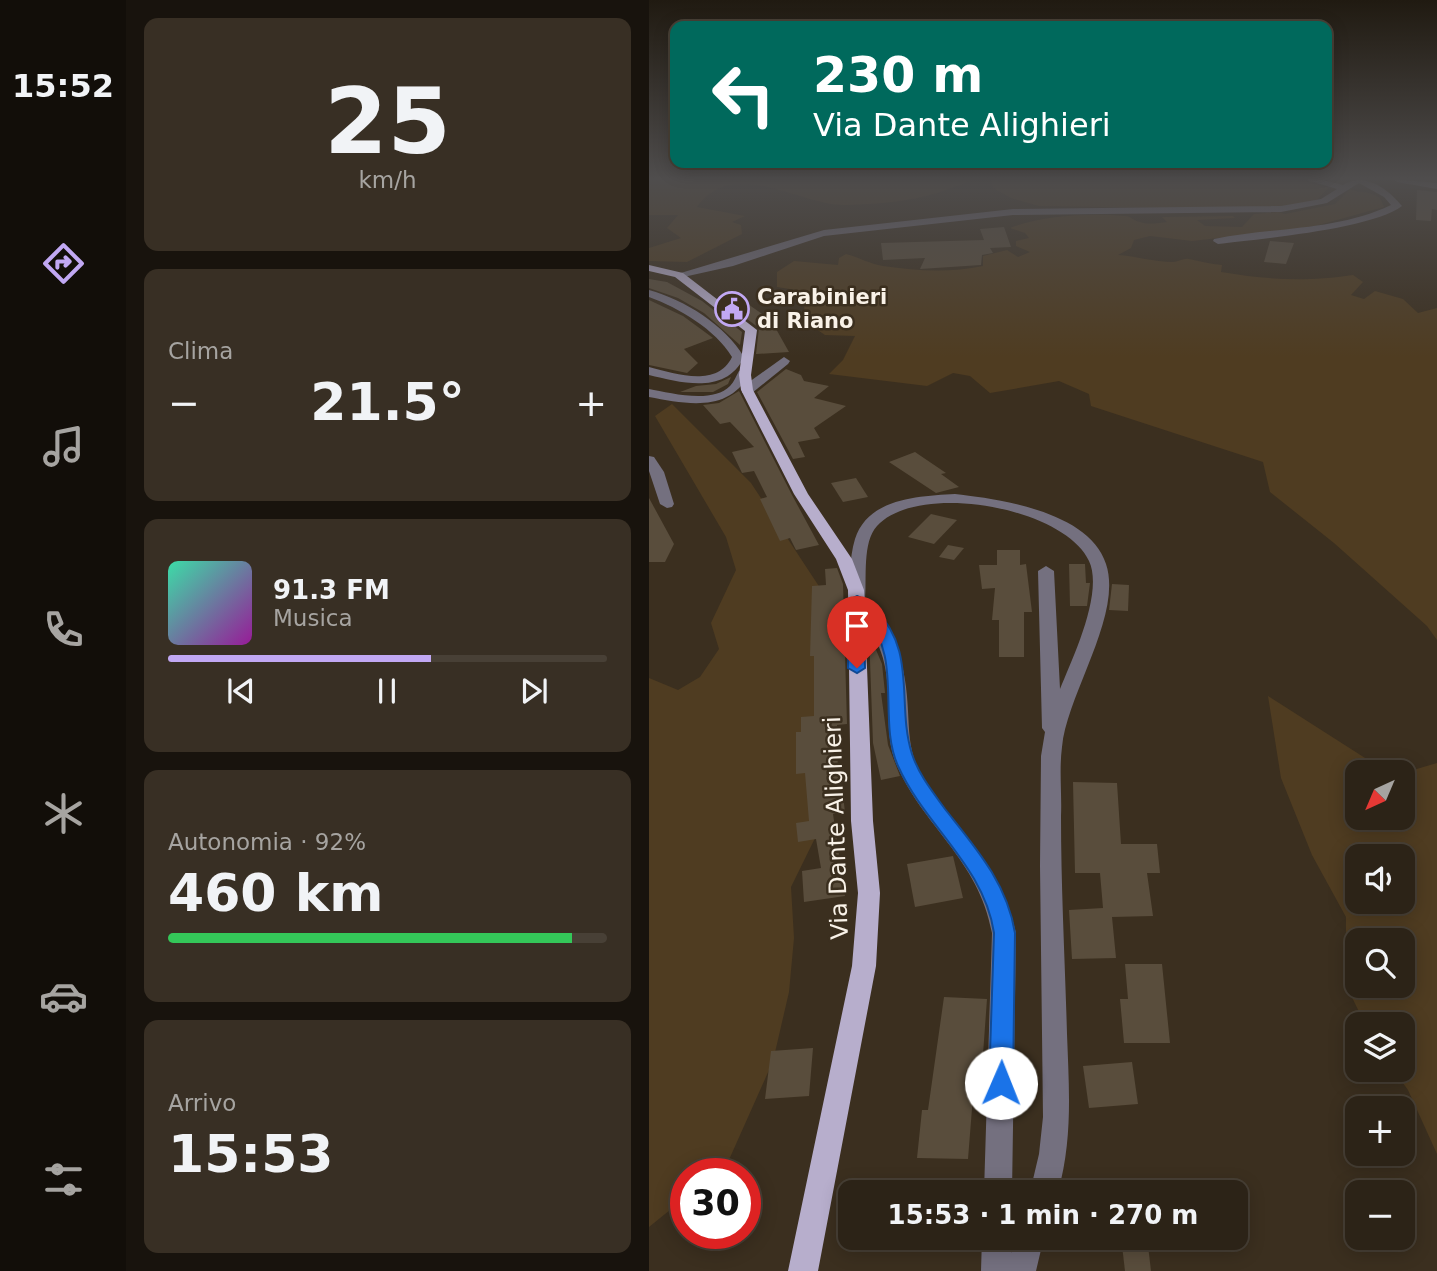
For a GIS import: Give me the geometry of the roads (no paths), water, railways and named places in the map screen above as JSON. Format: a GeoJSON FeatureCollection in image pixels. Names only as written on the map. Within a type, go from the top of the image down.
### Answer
{"type":"FeatureCollection","features":[{"type":"Feature","properties":{"kind":"main road"},"geometry":{"type":"LineString","coordinates":[[649,268],[687,281]]}},
{"type":"Feature","properties":{"kind":"main road","name":"Via Dante Alighieri"},"geometry":{"type":"LineString","coordinates":[[687,281],[749,328],[751,334],[743,367],[801,494],[843,559],[853,581],[857,600],[862,821],[869,893],[867,936],[864,966],[803,1271]]}},
{"type":"Feature","properties":{"kind":"street"},"geometry":{"type":"LineString","coordinates":[[687,281],[799,238]]}},
{"type":"Feature","properties":{"kind":"street"},"geometry":{"type":"LineString","coordinates":[[1218,241],[1239,238]]}},
{"type":"Feature","properties":{"kind":"street"},"geometry":{"type":"LineString","coordinates":[[687,281],[729,264]]}},
{"type":"Feature","properties":{"kind":"street"},"geometry":{"type":"LineString","coordinates":[[649,293],[715,330],[743,367]]}},
{"type":"Feature","properties":{"kind":"street"},"geometry":{"type":"LineString","coordinates":[[649,302],[673,306]]}},
{"type":"Feature","properties":{"kind":"street"},"geometry":{"type":"LineString","coordinates":[[649,371],[688,380],[707,380],[728,370],[784,361]]}},
{"type":"Feature","properties":{"kind":"street"},"geometry":{"type":"LineString","coordinates":[[649,393],[694,398],[715,396],[734,389],[743,367]]}},
{"type":"Feature","properties":{"kind":"street"},"geometry":{"type":"LineString","coordinates":[[649,460],[657,472],[667,504]]}},
{"type":"Feature","properties":{"kind":"street"},"geometry":{"type":"LineString","coordinates":[[998,1180],[1003,919],[989,882],[922,791],[907,765],[899,739],[898,684],[888,639],[875,618],[857,600],[862,548],[867,531],[876,518],[900,506],[943,500],[987,502],[1043,516],[1074,533],[1090,548],[1099,564],[1100,592],[1053,739]]}},
{"type":"Feature","properties":{"kind":"street"},"geometry":{"type":"LineString","coordinates":[[1046,571],[1053,739],[1050,861],[1057,1105],[1053,1154],[1047,1180]]}},
{"type":"Feature","properties":{"kind":"street"},"geometry":{"type":"LineString","coordinates":[[996,1271],[997,1250]]}},
{"type":"Feature","properties":{"kind":"street"},"geometry":{"type":"LineString","coordinates":[[1021,1271],[1027,1250]]}},
{"type":"Feature","properties":{"kind":"place","name":"Carabinieri di Riano"},"geometry":{"type":"Point","coordinates":[732,309]}}]}
